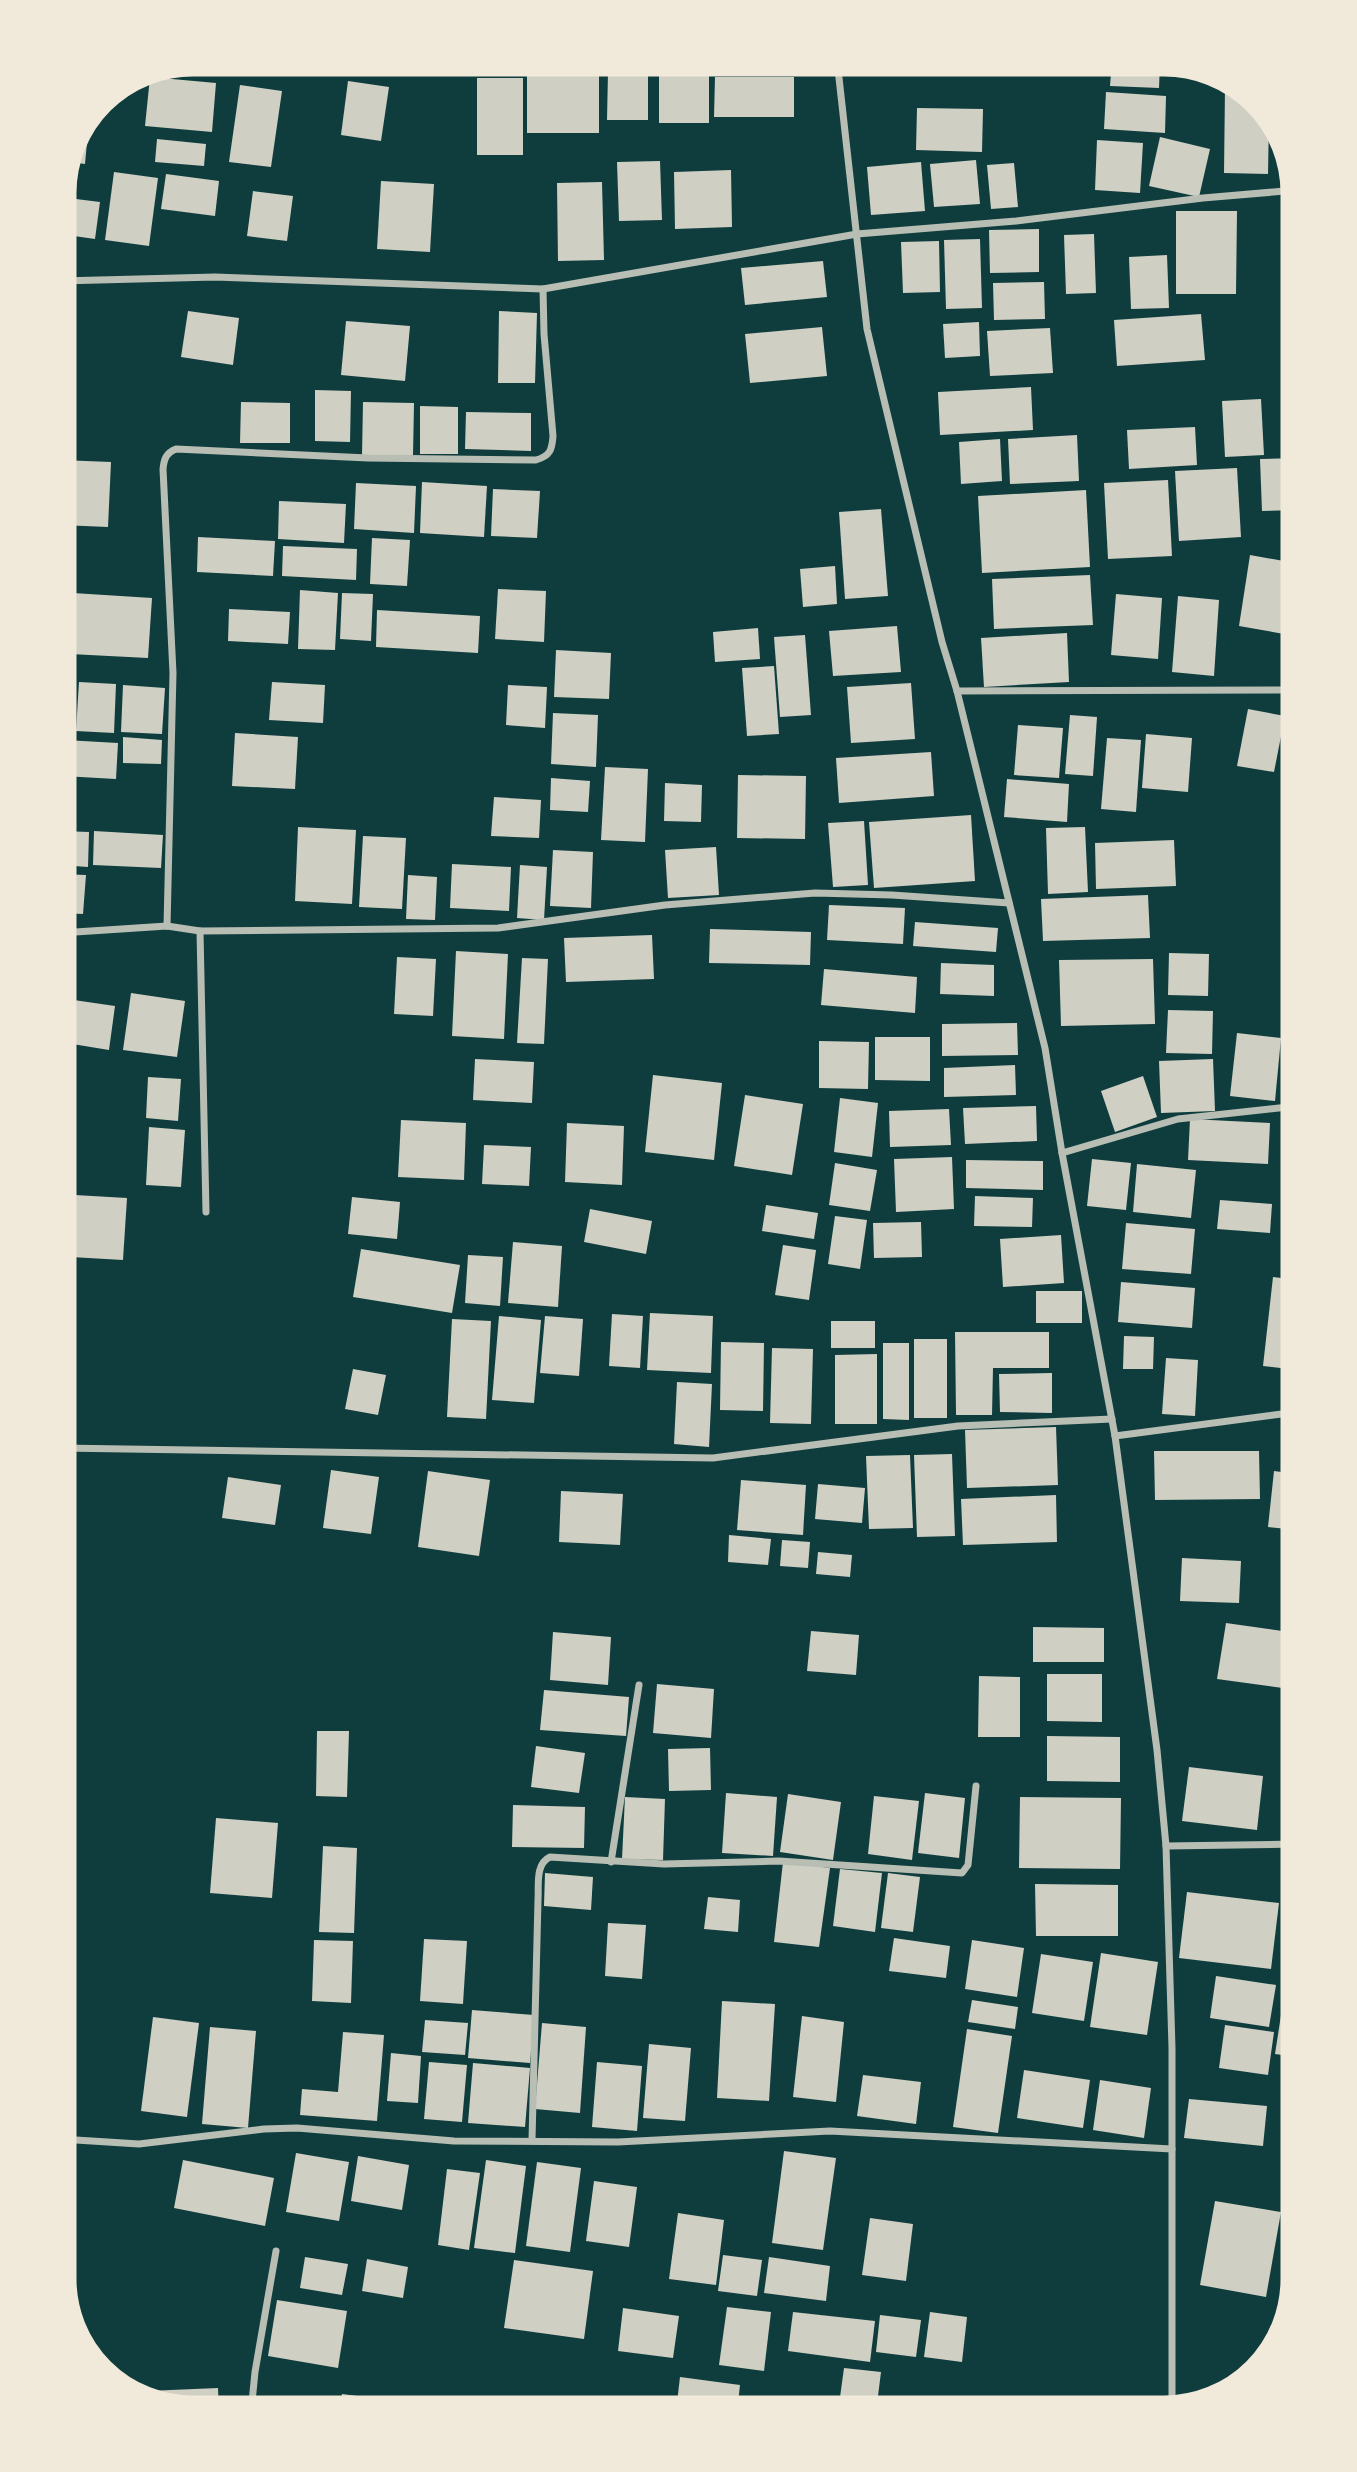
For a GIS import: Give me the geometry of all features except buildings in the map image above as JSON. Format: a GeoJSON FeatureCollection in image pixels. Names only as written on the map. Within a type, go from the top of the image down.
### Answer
{"type":"FeatureCollection","features":[{"type":"Feature","properties":{"kind":"street"},"geometry":{"type":"LineString","coordinates":[[838,72],[867,329],[942,642],[957,691],[1045,1048],[1115,1436],[1157,1749],[1166,1846],[1172,2048],[1172,2399]]}},
{"type":"Feature","properties":{"kind":"street"},"geometry":{"type":"LineString","coordinates":[[72,281],[215,277],[543,289],[586,284],[856,234],[1016,221],[1203,198],[1285,191]]}},
{"type":"Feature","properties":{"kind":"street"},"geometry":{"type":"LineString","coordinates":[[167,926],[173,673],[164,460],[169,452],[176,449],[368,458],[536,460],[547,457],[552,449],[553,436],[543,289]]}},
{"type":"Feature","properties":{"kind":"street"},"geometry":{"type":"LineString","coordinates":[[957,691],[1285,690]]}},
{"type":"Feature","properties":{"kind":"street"},"geometry":{"type":"LineString","coordinates":[[72,932],[167,926],[200,931],[498,928],[665,905],[815,893],[1009,903]]}},
{"type":"Feature","properties":{"kind":"street"},"geometry":{"type":"LineString","coordinates":[[200,931],[205,1212]]}},
{"type":"Feature","properties":{"kind":"street"},"geometry":{"type":"LineString","coordinates":[[1062,1153],[1178,1119],[1285,1107]]}},
{"type":"Feature","properties":{"kind":"street"},"geometry":{"type":"LineString","coordinates":[[1115,1436],[1285,1414]]}},
{"type":"Feature","properties":{"kind":"street"},"geometry":{"type":"LineString","coordinates":[[72,1448],[713,1458],[958,1426],[1112,1419]]}},
{"type":"Feature","properties":{"kind":"street"},"geometry":{"type":"LineString","coordinates":[[611,1862],[639,1685]]}},
{"type":"Feature","properties":{"kind":"street"},"geometry":{"type":"LineString","coordinates":[[532,2140],[541,1865],[550,1857],[611,1862],[720,1864],[779,1861],[962,1873],[968,1865],[976,1786]]}},
{"type":"Feature","properties":{"kind":"street"},"geometry":{"type":"LineString","coordinates":[[1166,1846],[1285,1844]]}},
{"type":"Feature","properties":{"kind":"street"},"geometry":{"type":"LineString","coordinates":[[72,2140],[139,2144],[264,2129],[297,2128],[454,2141],[629,2141],[830,2131],[1172,2149]]}},
{"type":"Feature","properties":{"kind":"street"},"geometry":{"type":"LineString","coordinates":[[252,2400],[254,2372],[276,2252]]}}]}
